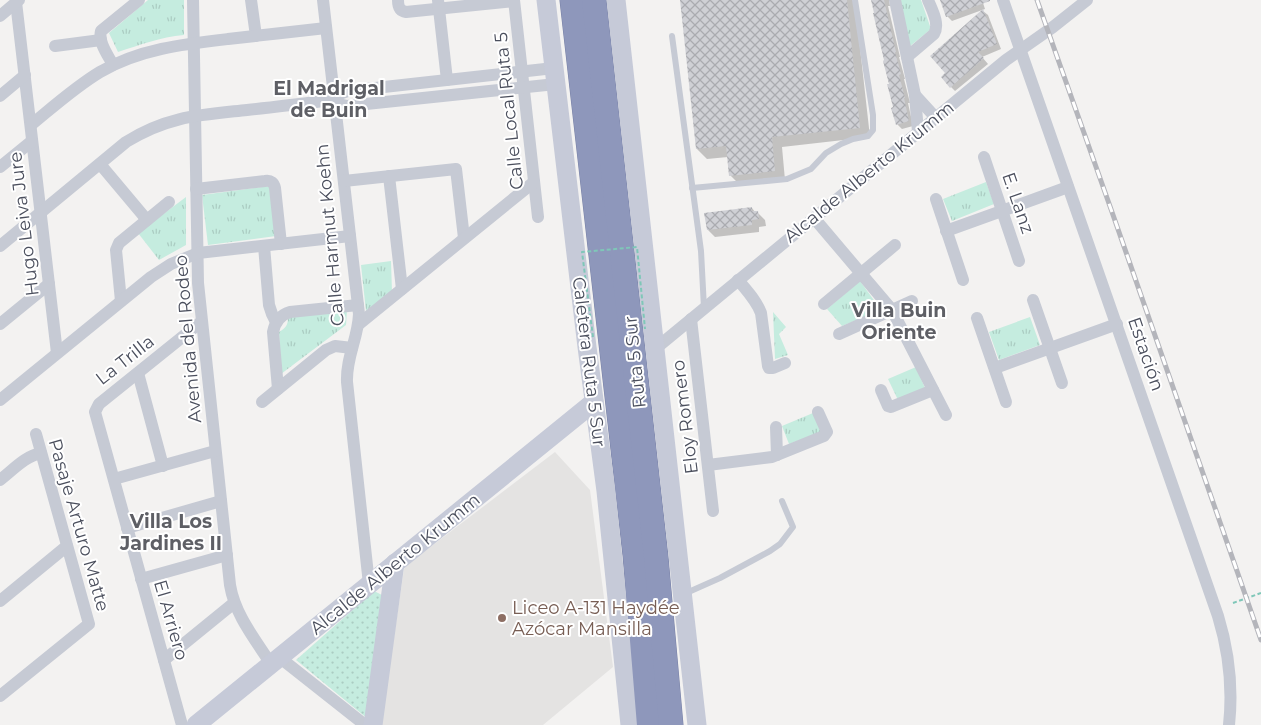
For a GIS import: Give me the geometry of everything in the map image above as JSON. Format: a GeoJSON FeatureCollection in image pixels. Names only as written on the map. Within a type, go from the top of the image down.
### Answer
{"type":"FeatureCollection","features":[{"type":"Feature","properties":{"kind":"highway","name":"Ruta 5 Sur"},"geometry":{"type":"LineString","coordinates":[[572,0],[633,535],[650,725]]}},
{"type":"Feature","properties":{"kind":"highway","name":"Ruta 5 Sur"},"geometry":{"type":"LineString","coordinates":[[594,0],[656,557],[671,725]]}},
{"type":"Feature","properties":{"kind":"highway"},"geometry":{"type":"LineString","coordinates":[[645,670],[646,725]]}},
{"type":"Feature","properties":{"kind":"main road","name":"Caletera Ruta 5 Sur"},"geometry":{"type":"LineString","coordinates":[[546,0],[594,402],[610,519],[630,725]]}},
{"type":"Feature","properties":{"kind":"main road"},"geometry":{"type":"LineString","coordinates":[[616,0],[697,725]]}},
{"type":"Feature","properties":{"kind":"main road","name":"Alcalde Alberto Krumm"},"geometry":{"type":"LineString","coordinates":[[202,723],[369,584],[594,402]]}},
{"type":"Feature","properties":{"kind":"main road"},"geometry":{"type":"LineString","coordinates":[[374,725],[395,563]]}},
{"type":"Feature","properties":{"kind":"street"},"geometry":{"type":"LineString","coordinates":[[113,65],[100,34],[104,28],[139,0]]}},
{"type":"Feature","properties":{"kind":"street","name":"Avenida del Rodeo"},"geometry":{"type":"LineString","coordinates":[[193,0],[198,283],[230,585],[234,603],[241,617],[275,661],[365,725]]}},
{"type":"Feature","properties":{"kind":"street"},"geometry":{"type":"LineString","coordinates":[[251,0],[256,36]]}},
{"type":"Feature","properties":{"kind":"street","name":"Calle Harmut Koehn"},"geometry":{"type":"LineString","coordinates":[[323,0],[358,305],[359,324],[347,367],[347,382],[369,584]]}},
{"type":"Feature","properties":{"kind":"street"},"geometry":{"type":"LineString","coordinates":[[399,5],[406,12],[438,4],[514,0]]}},
{"type":"Feature","properties":{"kind":"street","name":"Calle Local Ruta 5"},"geometry":{"type":"LineString","coordinates":[[514,0],[538,217]]}},
{"type":"Feature","properties":{"kind":"street"},"geometry":{"type":"LineString","coordinates":[[894,0],[915,96],[918,132]]}},
{"type":"Feature","properties":{"kind":"street"},"geometry":{"type":"LineString","coordinates":[[907,57],[936,32],[937,24],[928,0]]}},
{"type":"Feature","properties":{"kind":"street","name":"Estación"},"geometry":{"type":"LineString","coordinates":[[1003,0],[1222,629],[1230,681],[1229,725]]}},
{"type":"Feature","properties":{"kind":"street","name":"Alcalde Alberto Krumm"},"geometry":{"type":"LineString","coordinates":[[655,349],[1006,60],[1087,0]]}},
{"type":"Feature","properties":{"kind":"street"},"geometry":{"type":"LineString","coordinates":[[0,16],[18,1]]}},
{"type":"Feature","properties":{"kind":"street","name":"Hugo Leiva Jure"},"geometry":{"type":"LineString","coordinates":[[18,1],[30,126],[57,353]]}},
{"type":"Feature","properties":{"kind":"street"},"geometry":{"type":"LineString","coordinates":[[438,4],[447,80]]}},
{"type":"Feature","properties":{"kind":"street"},"geometry":{"type":"LineString","coordinates":[[30,126],[88,80],[113,65],[147,52],[177,45],[326,28]]}},
{"type":"Feature","properties":{"kind":"street"},"geometry":{"type":"LineString","coordinates":[[55,46],[101,40]]}},
{"type":"Feature","properties":{"kind":"street"},"geometry":{"type":"LineString","coordinates":[[0,246],[126,142],[167,122],[195,116],[334,100],[340,94],[348,91],[522,72],[555,76]]}},
{"type":"Feature","properties":{"kind":"street"},"geometry":{"type":"LineString","coordinates":[[0,96],[25,75]]}},
{"type":"Feature","properties":{"kind":"street"},"geometry":{"type":"LineString","coordinates":[[334,100],[339,104],[347,106],[524,87],[555,76]]}},
{"type":"Feature","properties":{"kind":"street"},"geometry":{"type":"LineString","coordinates":[[915,96],[936,118]]}},
{"type":"Feature","properties":{"kind":"street"},"geometry":{"type":"LineString","coordinates":[[0,167],[32,141]]}},
{"type":"Feature","properties":{"kind":"street","name":"E. Lanz"},"geometry":{"type":"LineString","coordinates":[[984,157],[1019,261]]}},
{"type":"Feature","properties":{"kind":"street"},"geometry":{"type":"LineString","coordinates":[[100,164],[147,220]]}},
{"type":"Feature","properties":{"kind":"street"},"geometry":{"type":"LineString","coordinates":[[344,181],[456,169],[464,238]]}},
{"type":"Feature","properties":{"kind":"street"},"geometry":{"type":"LineString","coordinates":[[388,176],[402,289]]}},
{"type":"Feature","properties":{"kind":"street"},"geometry":{"type":"LineString","coordinates":[[196,188],[270,181],[275,188],[281,244]]}},
{"type":"Feature","properties":{"kind":"street"},"geometry":{"type":"LineString","coordinates":[[359,324],[534,182]]}},
{"type":"Feature","properties":{"kind":"street"},"geometry":{"type":"LineString","coordinates":[[946,230],[1068,187]]}},
{"type":"Feature","properties":{"kind":"street"},"geometry":{"type":"LineString","coordinates":[[936,199],[963,280]]}},
{"type":"Feature","properties":{"kind":"street"},"geometry":{"type":"LineString","coordinates":[[121,301],[116,247],[169,202]]}},
{"type":"Feature","properties":{"kind":"street"},"geometry":{"type":"LineString","coordinates":[[814,218],[892,310],[946,415]]}},
{"type":"Feature","properties":{"kind":"street"},"geometry":{"type":"LineString","coordinates":[[0,400],[161,270],[184,258],[198,253],[350,236]]}},
{"type":"Feature","properties":{"kind":"street"},"geometry":{"type":"LineString","coordinates":[[824,304],[895,245]]}},
{"type":"Feature","properties":{"kind":"street"},"geometry":{"type":"LineString","coordinates":[[264,246],[270,305],[276,322]]}},
{"type":"Feature","properties":{"kind":"street"},"geometry":{"type":"LineString","coordinates":[[738,280],[753,298],[761,313],[769,368],[786,363]]}},
{"type":"Feature","properties":{"kind":"street"},"geometry":{"type":"LineString","coordinates":[[0,324],[49,284]]}},
{"type":"Feature","properties":{"kind":"street"},"geometry":{"type":"LineString","coordinates":[[1033,300],[1062,383]]}},
{"type":"Feature","properties":{"kind":"street"},"geometry":{"type":"LineString","coordinates":[[839,334],[912,301]]}},
{"type":"Feature","properties":{"kind":"street"},"geometry":{"type":"LineString","coordinates":[[278,389],[273,336],[273,328],[276,322],[290,312],[358,305]]}},
{"type":"Feature","properties":{"kind":"street"},"geometry":{"type":"LineString","coordinates":[[977,318],[1006,402]]}},
{"type":"Feature","properties":{"kind":"street","name":"Eloy Romero"},"geometry":{"type":"LineString","coordinates":[[692,319],[713,511]]}},
{"type":"Feature","properties":{"kind":"street","name":"La Trilla"},"geometry":{"type":"LineString","coordinates":[[96,408],[202,322]]}},
{"type":"Feature","properties":{"kind":"street"},"geometry":{"type":"LineString","coordinates":[[995,368],[1117,324]]}},
{"type":"Feature","properties":{"kind":"street"},"geometry":{"type":"LineString","coordinates":[[262,402],[326,350],[335,346],[352,348]]}},
{"type":"Feature","properties":{"kind":"street"},"geometry":{"type":"LineString","coordinates":[[138,372],[163,466]]}},
{"type":"Feature","properties":{"kind":"street"},"geometry":{"type":"LineString","coordinates":[[881,390],[888,406],[891,407],[933,390]]}},
{"type":"Feature","properties":{"kind":"street","name":"El Arriero"},"geometry":{"type":"LineString","coordinates":[[96,408],[96,415],[182,725]]}},
{"type":"Feature","properties":{"kind":"street"},"geometry":{"type":"LineString","coordinates":[[708,465],[772,457],[826,435],[827,432],[818,412]]}},
{"type":"Feature","properties":{"kind":"street"},"geometry":{"type":"LineString","coordinates":[[776,427],[777,455]]}},
{"type":"Feature","properties":{"kind":"street","name":"Pasaje Arturo Matte"},"geometry":{"type":"LineString","coordinates":[[0,696],[89,624],[36,434]]}},
{"type":"Feature","properties":{"kind":"street"},"geometry":{"type":"LineString","coordinates":[[114,479],[215,451]]}},
{"type":"Feature","properties":{"kind":"street"},"geometry":{"type":"LineString","coordinates":[[0,480],[34,454],[41,454]]}},
{"type":"Feature","properties":{"kind":"street"},"geometry":{"type":"LineString","coordinates":[[127,528],[221,501]]}},
{"type":"Feature","properties":{"kind":"street"},"geometry":{"type":"LineString","coordinates":[[0,601],[67,546]]}},
{"type":"Feature","properties":{"kind":"street"},"geometry":{"type":"LineString","coordinates":[[141,579],[227,555]]}},
{"type":"Feature","properties":{"kind":"street"},"geometry":{"type":"LineString","coordinates":[[164,660],[234,603]]}},
{"type":"Feature","properties":{"kind":"lane"},"geometry":{"type":"LineString","coordinates":[[692,188],[787,179],[811,169],[826,153],[841,144],[868,136],[873,130],[873,115],[855,0]]}},
{"type":"Feature","properties":{"kind":"lane"},"geometry":{"type":"LineString","coordinates":[[672,36],[700,252],[704,309]]}},
{"type":"Feature","properties":{"kind":"lane"},"geometry":{"type":"LineString","coordinates":[[683,595],[764,555],[780,544],[792,527],[782,501]]}},
{"type":"Feature","properties":{"kind":"path"},"geometry":{"type":"LineString","coordinates":[[593,337],[582,252],[637,247],[645,329]]}},
{"type":"Feature","properties":{"kind":"path"},"geometry":{"type":"LineString","coordinates":[[1232,603],[1261,593]]}},
{"type":"Feature","properties":{"kind":"shaded area","name":"Liceo A-131 Haydée Azócar Mansilla"},"geometry":{"type":"Polygon","coordinates":[[[555,452],[590,490],[613,667],[543,725],[381,725],[404,569],[408,564],[555,452]]]}},
{"type":"Feature","properties":{"kind":"green space"},"geometry":{"type":"Polygon","coordinates":[[[148,0],[184,0],[184,35],[158,39],[118,52],[109,33],[148,0]]]}},
{"type":"Feature","properties":{"kind":"green space"},"geometry":{"type":"Polygon","coordinates":[[[900,0],[921,0],[931,29],[909,47],[900,0]]]}},
{"type":"Feature","properties":{"kind":"green space"},"geometry":{"type":"Polygon","coordinates":[[[986,182],[994,204],[952,221],[943,199],[986,182]]]}},
{"type":"Feature","properties":{"kind":"green space"},"geometry":{"type":"Polygon","coordinates":[[[270,186],[276,236],[208,245],[202,195],[270,186]]]}},
{"type":"Feature","properties":{"kind":"green space"},"geometry":{"type":"Polygon","coordinates":[[[186,197],[186,245],[159,260],[138,233],[186,197]]]}},
{"type":"Feature","properties":{"kind":"green space"},"geometry":{"type":"Polygon","coordinates":[[[391,261],[392,292],[366,311],[361,265],[391,261]]]}},
{"type":"Feature","properties":{"kind":"green space"},"geometry":{"type":"Polygon","coordinates":[[[860,281],[881,310],[842,326],[827,309],[860,281]]]}},
{"type":"Feature","properties":{"kind":"green space"},"geometry":{"type":"Polygon","coordinates":[[[347,310],[346,325],[281,374],[279,332],[286,326],[288,317],[347,310]]]}},
{"type":"Feature","properties":{"kind":"green space"},"geometry":{"type":"Polygon","coordinates":[[[773,312],[786,327],[779,334],[788,355],[775,359],[773,312]]]}},
{"type":"Feature","properties":{"kind":"green space"},"geometry":{"type":"Polygon","coordinates":[[[1030,317],[1040,345],[999,360],[989,332],[1030,317]]]}},
{"type":"Feature","properties":{"kind":"green space"},"geometry":{"type":"Polygon","coordinates":[[[916,367],[925,388],[898,400],[888,379],[916,367]]]}},
{"type":"Feature","properties":{"kind":"green space"},"geometry":{"type":"Polygon","coordinates":[[[813,413],[821,432],[789,444],[782,426],[813,413]]]}},
{"type":"Feature","properties":{"kind":"green space"},"geometry":{"type":"Polygon","coordinates":[[[374,591],[384,596],[368,719],[296,660],[374,591]]]}},
{"type":"Feature","properties":{"kind":"building"},"geometry":{"type":"Polygon","coordinates":[[[680,0],[847,0],[860,128],[772,137],[775,171],[729,176],[726,146],[696,149],[680,0]]]}},
{"type":"Feature","properties":{"kind":"building"},"geometry":{"type":"Polygon","coordinates":[[[871,0],[884,0],[901,74],[899,75],[909,121],[896,125],[891,108],[893,107],[887,84],[889,84],[871,0]]]}},
{"type":"Feature","properties":{"kind":"building"},"geometry":{"type":"Polygon","coordinates":[[[940,0],[990,0],[990,1],[946,17],[940,0]]]}},
{"type":"Feature","properties":{"kind":"building"},"geometry":{"type":"Polygon","coordinates":[[[983,9],[997,44],[978,52],[984,58],[950,88],[941,77],[945,73],[930,56],[983,9]]]}},
{"type":"Feature","properties":{"kind":"building"},"geometry":{"type":"Polygon","coordinates":[[[752,207],[752,211],[758,211],[759,219],[752,220],[752,225],[707,230],[704,213],[752,207]]]}},
{"type":"Feature","properties":{"kind":"railway"},"geometry":{"type":"LineString","coordinates":[[1037,0],[1261,640]]}},
{"type":"Feature","properties":{"kind":"place","name":"Liceo A-131 Haydée Azócar Mansilla"},"geometry":{"type":"Point","coordinates":[502,618]}},
{"type":"Feature","properties":{"kind":"district","name":"El Madrigal de Buin"},"geometry":{"type":"Point","coordinates":[329,99]}},
{"type":"Feature","properties":{"kind":"district","name":"Villa Buin Oriente"},"geometry":{"type":"Point","coordinates":[899,321]}},
{"type":"Feature","properties":{"kind":"district","name":"Villa Los Jardines II"},"geometry":{"type":"Point","coordinates":[171,532]}}]}
